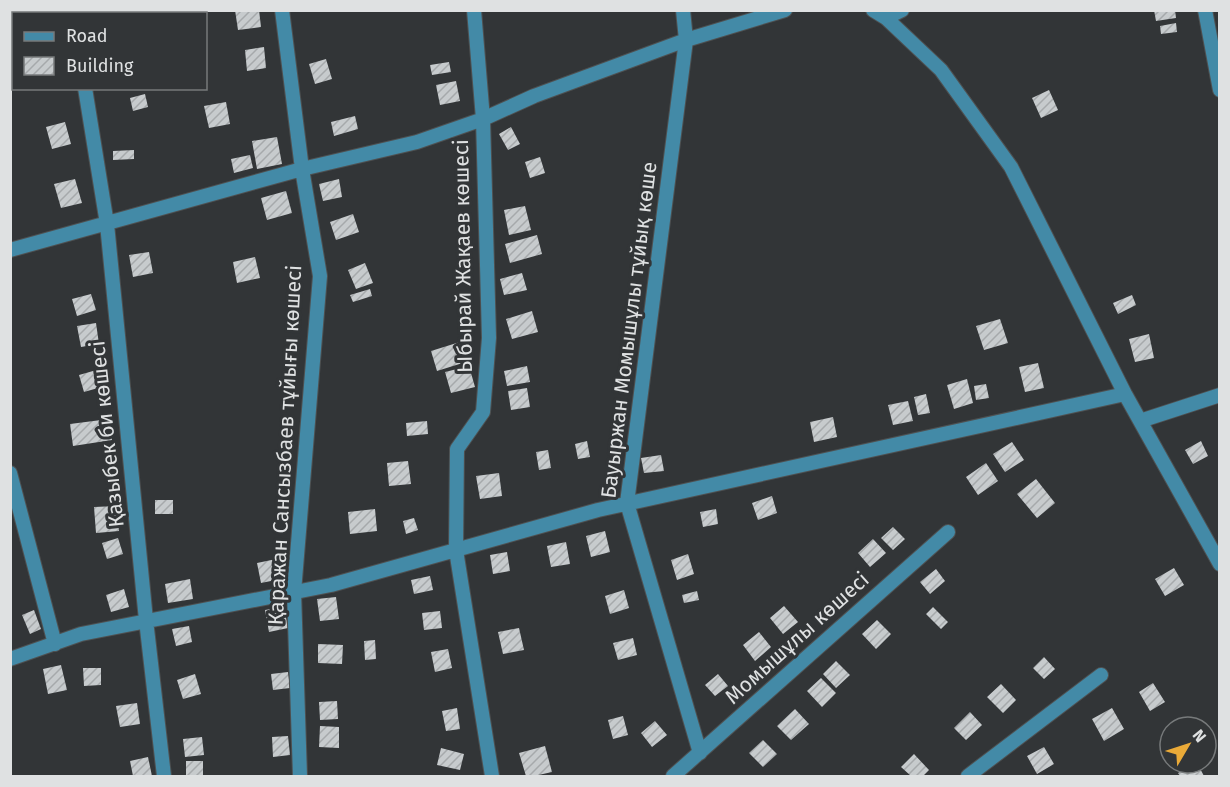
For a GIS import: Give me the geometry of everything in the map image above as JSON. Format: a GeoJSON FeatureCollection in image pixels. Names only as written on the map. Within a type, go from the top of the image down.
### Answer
{"type":"FeatureCollection","features":[{"type":"Feature","properties":{"kind":"street","name":"Қаражан Сансызбаев тұйығы көшесі"},"geometry":{"type":"LineString","coordinates":[[282,10],[302,169],[320,276],[294,592],[300,777]]}},
{"type":"Feature","properties":{"kind":"street","name":"Ыбырай Жақаев көшесі"},"geometry":{"type":"LineString","coordinates":[[474,10],[483,118],[489,338],[483,412],[457,448],[456,550],[492,777]]}},
{"type":"Feature","properties":{"kind":"street","name":"Бауыржан Момышұлы тұйық көше"},"geometry":{"type":"LineString","coordinates":[[683,10],[686,40],[627,503],[700,753]]}},
{"type":"Feature","properties":{"kind":"street"},"geometry":{"type":"LineString","coordinates":[[10,250],[302,169],[417,142],[686,40],[785,10]]}},
{"type":"Feature","properties":{"kind":"street"},"geometry":{"type":"LineString","coordinates":[[873,10],[886,18],[941,70],[1011,167],[1125,394],[1220,564]]}},
{"type":"Feature","properties":{"kind":"street"},"geometry":{"type":"LineString","coordinates":[[886,18],[902,10]]}},
{"type":"Feature","properties":{"kind":"street"},"geometry":{"type":"LineString","coordinates":[[1205,10],[1220,90]]}},
{"type":"Feature","properties":{"kind":"street","name":"Қазыбек би көшесі"},"geometry":{"type":"LineString","coordinates":[[86,90],[107,224],[146,620],[164,777]]}},
{"type":"Feature","properties":{"kind":"street"},"geometry":{"type":"LineString","coordinates":[[10,659],[81,634],[331,585],[627,503],[1125,394]]}},
{"type":"Feature","properties":{"kind":"street"},"geometry":{"type":"LineString","coordinates":[[1140,422],[1220,395]]}},
{"type":"Feature","properties":{"kind":"street"},"geometry":{"type":"LineString","coordinates":[[10,473],[56,644]]}},
{"type":"Feature","properties":{"kind":"street","name":"Момышұлы көшесі"},"geometry":{"type":"LineString","coordinates":[[673,777],[948,532]]}},
{"type":"Feature","properties":{"kind":"street"},"geometry":{"type":"LineString","coordinates":[[968,777],[1101,675]]}},
{"type":"Feature","properties":{"kind":"building"},"geometry":{"type":"Polygon","coordinates":[[[235,10],[259,10],[261,27],[238,30],[235,10]]]}},
{"type":"Feature","properties":{"kind":"building"},"geometry":{"type":"Polygon","coordinates":[[[1154,10],[1175,10],[1176,18],[1156,21],[1154,10]]]}},
{"type":"Feature","properties":{"kind":"building"},"geometry":{"type":"Polygon","coordinates":[[[1176,23],[1177,32],[1161,34],[1160,26],[1176,23]]]}},
{"type":"Feature","properties":{"kind":"building"},"geometry":{"type":"Polygon","coordinates":[[[264,47],[266,68],[247,71],[245,50],[264,47]]]}},
{"type":"Feature","properties":{"kind":"building"},"geometry":{"type":"Polygon","coordinates":[[[326,59],[332,79],[315,84],[309,64],[326,59]]]}},
{"type":"Feature","properties":{"kind":"building"},"geometry":{"type":"Polygon","coordinates":[[[449,62],[451,72],[432,75],[430,65],[449,62]]]}},
{"type":"Feature","properties":{"kind":"building"},"geometry":{"type":"Polygon","coordinates":[[[456,81],[460,101],[440,105],[436,85],[456,81]]]}},
{"type":"Feature","properties":{"kind":"building"},"geometry":{"type":"Polygon","coordinates":[[[1049,90],[1058,110],[1041,118],[1032,98],[1049,90]]]}},
{"type":"Feature","properties":{"kind":"building"},"geometry":{"type":"Polygon","coordinates":[[[145,94],[148,107],[133,111],[130,98],[145,94]]]}},
{"type":"Feature","properties":{"kind":"building"},"geometry":{"type":"Polygon","coordinates":[[[226,102],[230,124],[209,128],[204,106],[226,102]]]}},
{"type":"Feature","properties":{"kind":"building"},"geometry":{"type":"Polygon","coordinates":[[[355,116],[358,129],[334,136],[331,122],[355,116]]]}},
{"type":"Feature","properties":{"kind":"building"},"geometry":{"type":"Polygon","coordinates":[[[65,122],[71,144],[52,149],[46,127],[65,122]]]}},
{"type":"Feature","properties":{"kind":"building"},"geometry":{"type":"Polygon","coordinates":[[[511,127],[520,144],[508,150],[499,134],[511,127]]]}},
{"type":"Feature","properties":{"kind":"building"},"geometry":{"type":"Polygon","coordinates":[[[277,137],[282,164],[257,169],[252,141],[277,137]]]}},
{"type":"Feature","properties":{"kind":"building"},"geometry":{"type":"Polygon","coordinates":[[[134,150],[134,159],[113,160],[113,151],[134,150]]]}},
{"type":"Feature","properties":{"kind":"building"},"geometry":{"type":"Polygon","coordinates":[[[250,155],[253,168],[234,173],[231,159],[250,155]]]}},
{"type":"Feature","properties":{"kind":"building"},"geometry":{"type":"Polygon","coordinates":[[[540,157],[545,173],[530,178],[525,162],[540,157]]]}},
{"type":"Feature","properties":{"kind":"building"},"geometry":{"type":"Polygon","coordinates":[[[75,179],[82,203],[61,208],[54,184],[75,179]]]}},
{"type":"Feature","properties":{"kind":"building"},"geometry":{"type":"Polygon","coordinates":[[[339,179],[342,197],[323,201],[319,184],[339,179]]]}},
{"type":"Feature","properties":{"kind":"building"},"geometry":{"type":"Polygon","coordinates":[[[286,191],[292,213],[267,220],[261,198],[286,191]]]}},
{"type":"Feature","properties":{"kind":"building"},"geometry":{"type":"Polygon","coordinates":[[[525,206],[531,230],[509,235],[504,210],[525,206]]]}},
{"type":"Feature","properties":{"kind":"building"},"geometry":{"type":"Polygon","coordinates":[[[353,214],[359,232],[336,240],[330,222],[353,214]]]}},
{"type":"Feature","properties":{"kind":"building"},"geometry":{"type":"Polygon","coordinates":[[[537,235],[542,254],[510,263],[505,244],[537,235]]]}},
{"type":"Feature","properties":{"kind":"building"},"geometry":{"type":"Polygon","coordinates":[[[149,252],[153,273],[133,277],[129,255],[149,252]]]}},
{"type":"Feature","properties":{"kind":"building"},"geometry":{"type":"Polygon","coordinates":[[[255,257],[260,278],[237,283],[233,262],[255,257]]]}},
{"type":"Feature","properties":{"kind":"building"},"geometry":{"type":"Polygon","coordinates":[[[365,263],[373,283],[356,289],[348,270],[365,263]]]}},
{"type":"Feature","properties":{"kind":"building"},"geometry":{"type":"Polygon","coordinates":[[[522,273],[527,290],[504,295],[500,279],[522,273]]]}},
{"type":"Feature","properties":{"kind":"building"},"geometry":{"type":"Polygon","coordinates":[[[370,289],[372,296],[353,302],[350,295],[370,289]]]}},
{"type":"Feature","properties":{"kind":"building"},"geometry":{"type":"Polygon","coordinates":[[[91,294],[96,310],[77,316],[72,299],[91,294]]]}},
{"type":"Feature","properties":{"kind":"building"},"geometry":{"type":"Polygon","coordinates":[[[1132,295],[1136,305],[1118,314],[1113,303],[1132,295]]]}},
{"type":"Feature","properties":{"kind":"building"},"geometry":{"type":"Polygon","coordinates":[[[532,311],[538,332],[512,339],[506,319],[532,311]]]}},
{"type":"Feature","properties":{"kind":"building"},"geometry":{"type":"Polygon","coordinates":[[[1000,319],[1008,343],[984,350],[976,326],[1000,319]]]}},
{"type":"Feature","properties":{"kind":"building"},"geometry":{"type":"Polygon","coordinates":[[[96,323],[99,344],[81,347],[77,326],[96,323]]]}},
{"type":"Feature","properties":{"kind":"building"},"geometry":{"type":"Polygon","coordinates":[[[1149,334],[1154,358],[1135,362],[1129,339],[1149,334]]]}},
{"type":"Feature","properties":{"kind":"building"},"geometry":{"type":"Polygon","coordinates":[[[463,341],[469,361],[437,371],[431,351],[463,341]]]}},
{"type":"Feature","properties":{"kind":"building"},"geometry":{"type":"Polygon","coordinates":[[[1038,363],[1044,388],[1025,392],[1019,367],[1038,363]]]}},
{"type":"Feature","properties":{"kind":"building"},"geometry":{"type":"Polygon","coordinates":[[[469,366],[475,387],[451,393],[445,372],[469,366]]]}},
{"type":"Feature","properties":{"kind":"building"},"geometry":{"type":"Polygon","coordinates":[[[527,366],[530,382],[507,386],[504,371],[527,366]]]}},
{"type":"Feature","properties":{"kind":"building"},"geometry":{"type":"Polygon","coordinates":[[[100,369],[105,386],[84,392],[79,375],[100,369]]]}},
{"type":"Feature","properties":{"kind":"building"},"geometry":{"type":"Polygon","coordinates":[[[967,379],[973,403],[954,409],[947,385],[967,379]]]}},
{"type":"Feature","properties":{"kind":"building"},"geometry":{"type":"Polygon","coordinates":[[[986,384],[989,398],[976,400],[974,386],[986,384]]]}},
{"type":"Feature","properties":{"kind":"building"},"geometry":{"type":"Polygon","coordinates":[[[527,388],[530,407],[511,410],[508,391],[527,388]]]}},
{"type":"Feature","properties":{"kind":"building"},"geometry":{"type":"Polygon","coordinates":[[[926,394],[930,413],[918,415],[914,397],[926,394]]]}},
{"type":"Feature","properties":{"kind":"building"},"geometry":{"type":"Polygon","coordinates":[[[908,401],[913,421],[893,425],[888,405],[908,401]]]}},
{"type":"Feature","properties":{"kind":"building"},"geometry":{"type":"Polygon","coordinates":[[[833,417],[837,437],[814,442],[810,422],[833,417]]]}},
{"type":"Feature","properties":{"kind":"building"},"geometry":{"type":"Polygon","coordinates":[[[109,419],[112,440],[73,446],[70,424],[109,419]]]}},
{"type":"Feature","properties":{"kind":"building"},"geometry":{"type":"Polygon","coordinates":[[[427,421],[428,434],[407,436],[406,423],[427,421]]]}},
{"type":"Feature","properties":{"kind":"building"},"geometry":{"type":"Polygon","coordinates":[[[587,441],[590,457],[578,459],[575,444],[587,441]]]}},
{"type":"Feature","properties":{"kind":"building"},"geometry":{"type":"Polygon","coordinates":[[[1201,441],[1208,456],[1193,464],[1185,450],[1201,441]]]}},
{"type":"Feature","properties":{"kind":"building"},"geometry":{"type":"Polygon","coordinates":[[[1012,442],[1024,460],[1005,472],[993,454],[1012,442]]]}},
{"type":"Feature","properties":{"kind":"building"},"geometry":{"type":"Polygon","coordinates":[[[548,450],[551,468],[539,470],[536,452],[548,450]]]}},
{"type":"Feature","properties":{"kind":"building"},"geometry":{"type":"Polygon","coordinates":[[[661,455],[664,471],[644,473],[641,458],[661,455]]]}},
{"type":"Feature","properties":{"kind":"building"},"geometry":{"type":"Polygon","coordinates":[[[408,461],[411,484],[389,486],[387,463],[408,461]]]}},
{"type":"Feature","properties":{"kind":"building"},"geometry":{"type":"Polygon","coordinates":[[[986,463],[998,481],[978,495],[966,477],[986,463]]]}},
{"type":"Feature","properties":{"kind":"building"},"geometry":{"type":"Polygon","coordinates":[[[499,473],[502,496],[480,499],[476,476],[499,473]]]}},
{"type":"Feature","properties":{"kind":"building"},"geometry":{"type":"Polygon","coordinates":[[[1036,479],[1055,503],[1037,518],[1017,494],[1036,479]]]}},
{"type":"Feature","properties":{"kind":"building"},"geometry":{"type":"Polygon","coordinates":[[[772,496],[777,513],[758,520],[752,503],[772,496]]]}},
{"type":"Feature","properties":{"kind":"building"},"geometry":{"type":"Polygon","coordinates":[[[155,500],[173,500],[173,514],[155,514],[155,500]]]}},
{"type":"Feature","properties":{"kind":"building"},"geometry":{"type":"Polygon","coordinates":[[[117,506],[119,531],[96,533],[94,507],[117,506]]]}},
{"type":"Feature","properties":{"kind":"building"},"geometry":{"type":"Polygon","coordinates":[[[375,509],[377,531],[350,534],[348,512],[375,509]]]}},
{"type":"Feature","properties":{"kind":"building"},"geometry":{"type":"Polygon","coordinates":[[[716,509],[718,524],[703,527],[700,512],[716,509]]]}},
{"type":"Feature","properties":{"kind":"building"},"geometry":{"type":"Polygon","coordinates":[[[414,518],[418,530],[406,534],[403,521],[414,518]]]}},
{"type":"Feature","properties":{"kind":"building"},"geometry":{"type":"Polygon","coordinates":[[[893,527],[905,539],[893,550],[881,538],[893,527]]]}},
{"type":"Feature","properties":{"kind":"building"},"geometry":{"type":"Polygon","coordinates":[[[605,531],[610,552],[591,557],[586,536],[605,531]]]}},
{"type":"Feature","properties":{"kind":"building"},"geometry":{"type":"Polygon","coordinates":[[[118,538],[123,554],[107,559],[102,543],[118,538]]]}},
{"type":"Feature","properties":{"kind":"building"},"geometry":{"type":"Polygon","coordinates":[[[873,539],[886,553],[870,567],[858,553],[873,539]]]}},
{"type":"Feature","properties":{"kind":"building"},"geometry":{"type":"Polygon","coordinates":[[[566,542],[570,564],[551,567],[547,546],[566,542]]]}},
{"type":"Feature","properties":{"kind":"building"},"geometry":{"type":"Polygon","coordinates":[[[507,552],[510,571],[493,574],[490,555],[507,552]]]}},
{"type":"Feature","properties":{"kind":"building"},"geometry":{"type":"Polygon","coordinates":[[[688,554],[694,574],[677,580],[671,560],[688,554]]]}},
{"type":"Feature","properties":{"kind":"building"},"geometry":{"type":"Polygon","coordinates":[[[281,558],[286,578],[261,583],[257,563],[281,558]]]}},
{"type":"Feature","properties":{"kind":"building"},"geometry":{"type":"Polygon","coordinates":[[[1174,568],[1184,585],[1165,596],[1155,579],[1174,568]]]}},
{"type":"Feature","properties":{"kind":"building"},"geometry":{"type":"Polygon","coordinates":[[[936,569],[945,581],[930,594],[920,582],[936,569]]]}},
{"type":"Feature","properties":{"kind":"building"},"geometry":{"type":"Polygon","coordinates":[[[430,576],[433,590],[414,594],[411,580],[430,576]]]}},
{"type":"Feature","properties":{"kind":"building"},"geometry":{"type":"Polygon","coordinates":[[[190,579],[193,599],[168,603],[165,584],[190,579]]]}},
{"type":"Feature","properties":{"kind":"building"},"geometry":{"type":"Polygon","coordinates":[[[124,589],[129,607],[111,612],[106,595],[124,589]]]}},
{"type":"Feature","properties":{"kind":"building"},"geometry":{"type":"Polygon","coordinates":[[[624,590],[629,608],[610,614],[605,596],[624,590]]]}},
{"type":"Feature","properties":{"kind":"building"},"geometry":{"type":"Polygon","coordinates":[[[697,591],[699,600],[684,603],[682,595],[697,591]]]}},
{"type":"Feature","properties":{"kind":"building"},"geometry":{"type":"Polygon","coordinates":[[[336,597],[339,619],[320,621],[317,599],[336,597]]]}},
{"type":"Feature","properties":{"kind":"building"},"geometry":{"type":"Polygon","coordinates":[[[784,606],[798,622],[783,634],[770,618],[784,606]]]}},
{"type":"Feature","properties":{"kind":"building"},"geometry":{"type":"Polygon","coordinates":[[[284,607],[288,628],[269,632],[265,610],[284,607]]]}},
{"type":"Feature","properties":{"kind":"building"},"geometry":{"type":"Polygon","coordinates":[[[933,607],[948,622],[941,629],[926,614],[933,607]]]}},
{"type":"Feature","properties":{"kind":"building"},"geometry":{"type":"Polygon","coordinates":[[[34,610],[41,629],[30,634],[22,615],[34,610]]]}},
{"type":"Feature","properties":{"kind":"building"},"geometry":{"type":"Polygon","coordinates":[[[440,611],[442,628],[424,630],[422,613],[440,611]]]}},
{"type":"Feature","properties":{"kind":"building"},"geometry":{"type":"Polygon","coordinates":[[[877,620],[891,634],[876,649],[862,634],[877,620]]]}},
{"type":"Feature","properties":{"kind":"building"},"geometry":{"type":"Polygon","coordinates":[[[189,626],[192,642],[176,646],[172,629],[189,626]]]}},
{"type":"Feature","properties":{"kind":"building"},"geometry":{"type":"Polygon","coordinates":[[[519,628],[524,650],[503,654],[498,632],[519,628]]]}},
{"type":"Feature","properties":{"kind":"building"},"geometry":{"type":"Polygon","coordinates":[[[759,632],[771,647],[755,661],[743,645],[759,632]]]}},
{"type":"Feature","properties":{"kind":"building"},"geometry":{"type":"Polygon","coordinates":[[[633,638],[637,655],[618,660],[613,643],[633,638]]]}},
{"type":"Feature","properties":{"kind":"building"},"geometry":{"type":"Polygon","coordinates":[[[375,640],[376,659],[365,660],[364,641],[375,640]]]}},
{"type":"Feature","properties":{"kind":"building"},"geometry":{"type":"Polygon","coordinates":[[[318,644],[343,645],[342,664],[318,663],[318,644]]]}},
{"type":"Feature","properties":{"kind":"building"},"geometry":{"type":"Polygon","coordinates":[[[448,649],[452,668],[435,672],[431,652],[448,649]]]}},
{"type":"Feature","properties":{"kind":"building"},"geometry":{"type":"Polygon","coordinates":[[[1044,657],[1055,669],[1044,679],[1033,668],[1044,657]]]}},
{"type":"Feature","properties":{"kind":"building"},"geometry":{"type":"Polygon","coordinates":[[[836,661],[850,675],[836,688],[823,674],[836,661]]]}},
{"type":"Feature","properties":{"kind":"building"},"geometry":{"type":"Polygon","coordinates":[[[61,665],[67,690],[48,694],[43,669],[61,665]]]}},
{"type":"Feature","properties":{"kind":"building"},"geometry":{"type":"Polygon","coordinates":[[[83,668],[101,668],[101,685],[84,686],[83,668]]]}},
{"type":"Feature","properties":{"kind":"building"},"geometry":{"type":"Polygon","coordinates":[[[288,672],[290,688],[273,690],[271,674],[288,672]]]}},
{"type":"Feature","properties":{"kind":"building"},"geometry":{"type":"Polygon","coordinates":[[[195,674],[201,694],[183,699],[177,680],[195,674]]]}},
{"type":"Feature","properties":{"kind":"building"},"geometry":{"type":"Polygon","coordinates":[[[718,674],[728,686],[715,696],[705,685],[718,674]]]}},
{"type":"Feature","properties":{"kind":"building"},"geometry":{"type":"Polygon","coordinates":[[[821,678],[836,693],[822,707],[807,691],[821,678]]]}},
{"type":"Feature","properties":{"kind":"building"},"geometry":{"type":"Polygon","coordinates":[[[1153,683],[1165,702],[1150,711],[1139,692],[1153,683]]]}},
{"type":"Feature","properties":{"kind":"building"},"geometry":{"type":"Polygon","coordinates":[[[1001,684],[1016,700],[1003,713],[987,697],[1001,684]]]}},
{"type":"Feature","properties":{"kind":"building"},"geometry":{"type":"Polygon","coordinates":[[[337,701],[338,719],[320,720],[319,702],[337,701]]]}},
{"type":"Feature","properties":{"kind":"building"},"geometry":{"type":"Polygon","coordinates":[[[137,703],[140,724],[120,727],[116,706],[137,703]]]}},
{"type":"Feature","properties":{"kind":"building"},"geometry":{"type":"Polygon","coordinates":[[[457,708],[460,729],[446,731],[442,711],[457,708]]]}},
{"type":"Feature","properties":{"kind":"building"},"geometry":{"type":"Polygon","coordinates":[[[1112,708],[1124,729],[1104,741],[1092,719],[1112,708]]]}},
{"type":"Feature","properties":{"kind":"building"},"geometry":{"type":"Polygon","coordinates":[[[795,709],[809,724],[791,740],[777,726],[795,709]]]}},
{"type":"Feature","properties":{"kind":"building"},"geometry":{"type":"Polygon","coordinates":[[[970,712],[982,725],[966,740],[954,728],[970,712]]]}},
{"type":"Feature","properties":{"kind":"building"},"geometry":{"type":"Polygon","coordinates":[[[623,716],[628,735],[613,739],[608,720],[623,716]]]}},
{"type":"Feature","properties":{"kind":"building"},"geometry":{"type":"Polygon","coordinates":[[[655,721],[667,735],[652,747],[641,733],[655,721]]]}},
{"type":"Feature","properties":{"kind":"building"},"geometry":{"type":"Polygon","coordinates":[[[320,726],[339,727],[339,748],[319,747],[320,726]]]}},
{"type":"Feature","properties":{"kind":"building"},"geometry":{"type":"Polygon","coordinates":[[[288,736],[290,755],[273,757],[272,737],[288,736]]]}},
{"type":"Feature","properties":{"kind":"building"},"geometry":{"type":"Polygon","coordinates":[[[202,737],[204,755],[185,757],[183,739],[202,737]]]}},
{"type":"Feature","properties":{"kind":"building"},"geometry":{"type":"Polygon","coordinates":[[[763,740],[777,754],[763,767],[749,753],[763,740]]]}},
{"type":"Feature","properties":{"kind":"building"},"geometry":{"type":"Polygon","coordinates":[[[545,746],[552,772],[526,776],[519,753],[545,746]]]}},
{"type":"Feature","properties":{"kind":"building"},"geometry":{"type":"Polygon","coordinates":[[[1044,747],[1054,764],[1037,774],[1027,756],[1044,747]]]}},
{"type":"Feature","properties":{"kind":"building"},"geometry":{"type":"Polygon","coordinates":[[[441,748],[464,754],[460,770],[437,765],[441,748]]]}},
{"type":"Feature","properties":{"kind":"building"},"geometry":{"type":"Polygon","coordinates":[[[914,754],[929,770],[923,776],[911,776],[901,767],[914,754]]]}},
{"type":"Feature","properties":{"kind":"building"},"geometry":{"type":"Polygon","coordinates":[[[148,757],[152,776],[133,776],[130,761],[148,757]]]}},
{"type":"Feature","properties":{"kind":"building"},"geometry":{"type":"Polygon","coordinates":[[[186,761],[203,761],[203,776],[186,776],[186,761]]]}},
{"type":"Feature","properties":{"kind":"building"},"geometry":{"type":"Polygon","coordinates":[[[1179,775],[1204,776],[1180,776],[1179,775]]]}}]}
